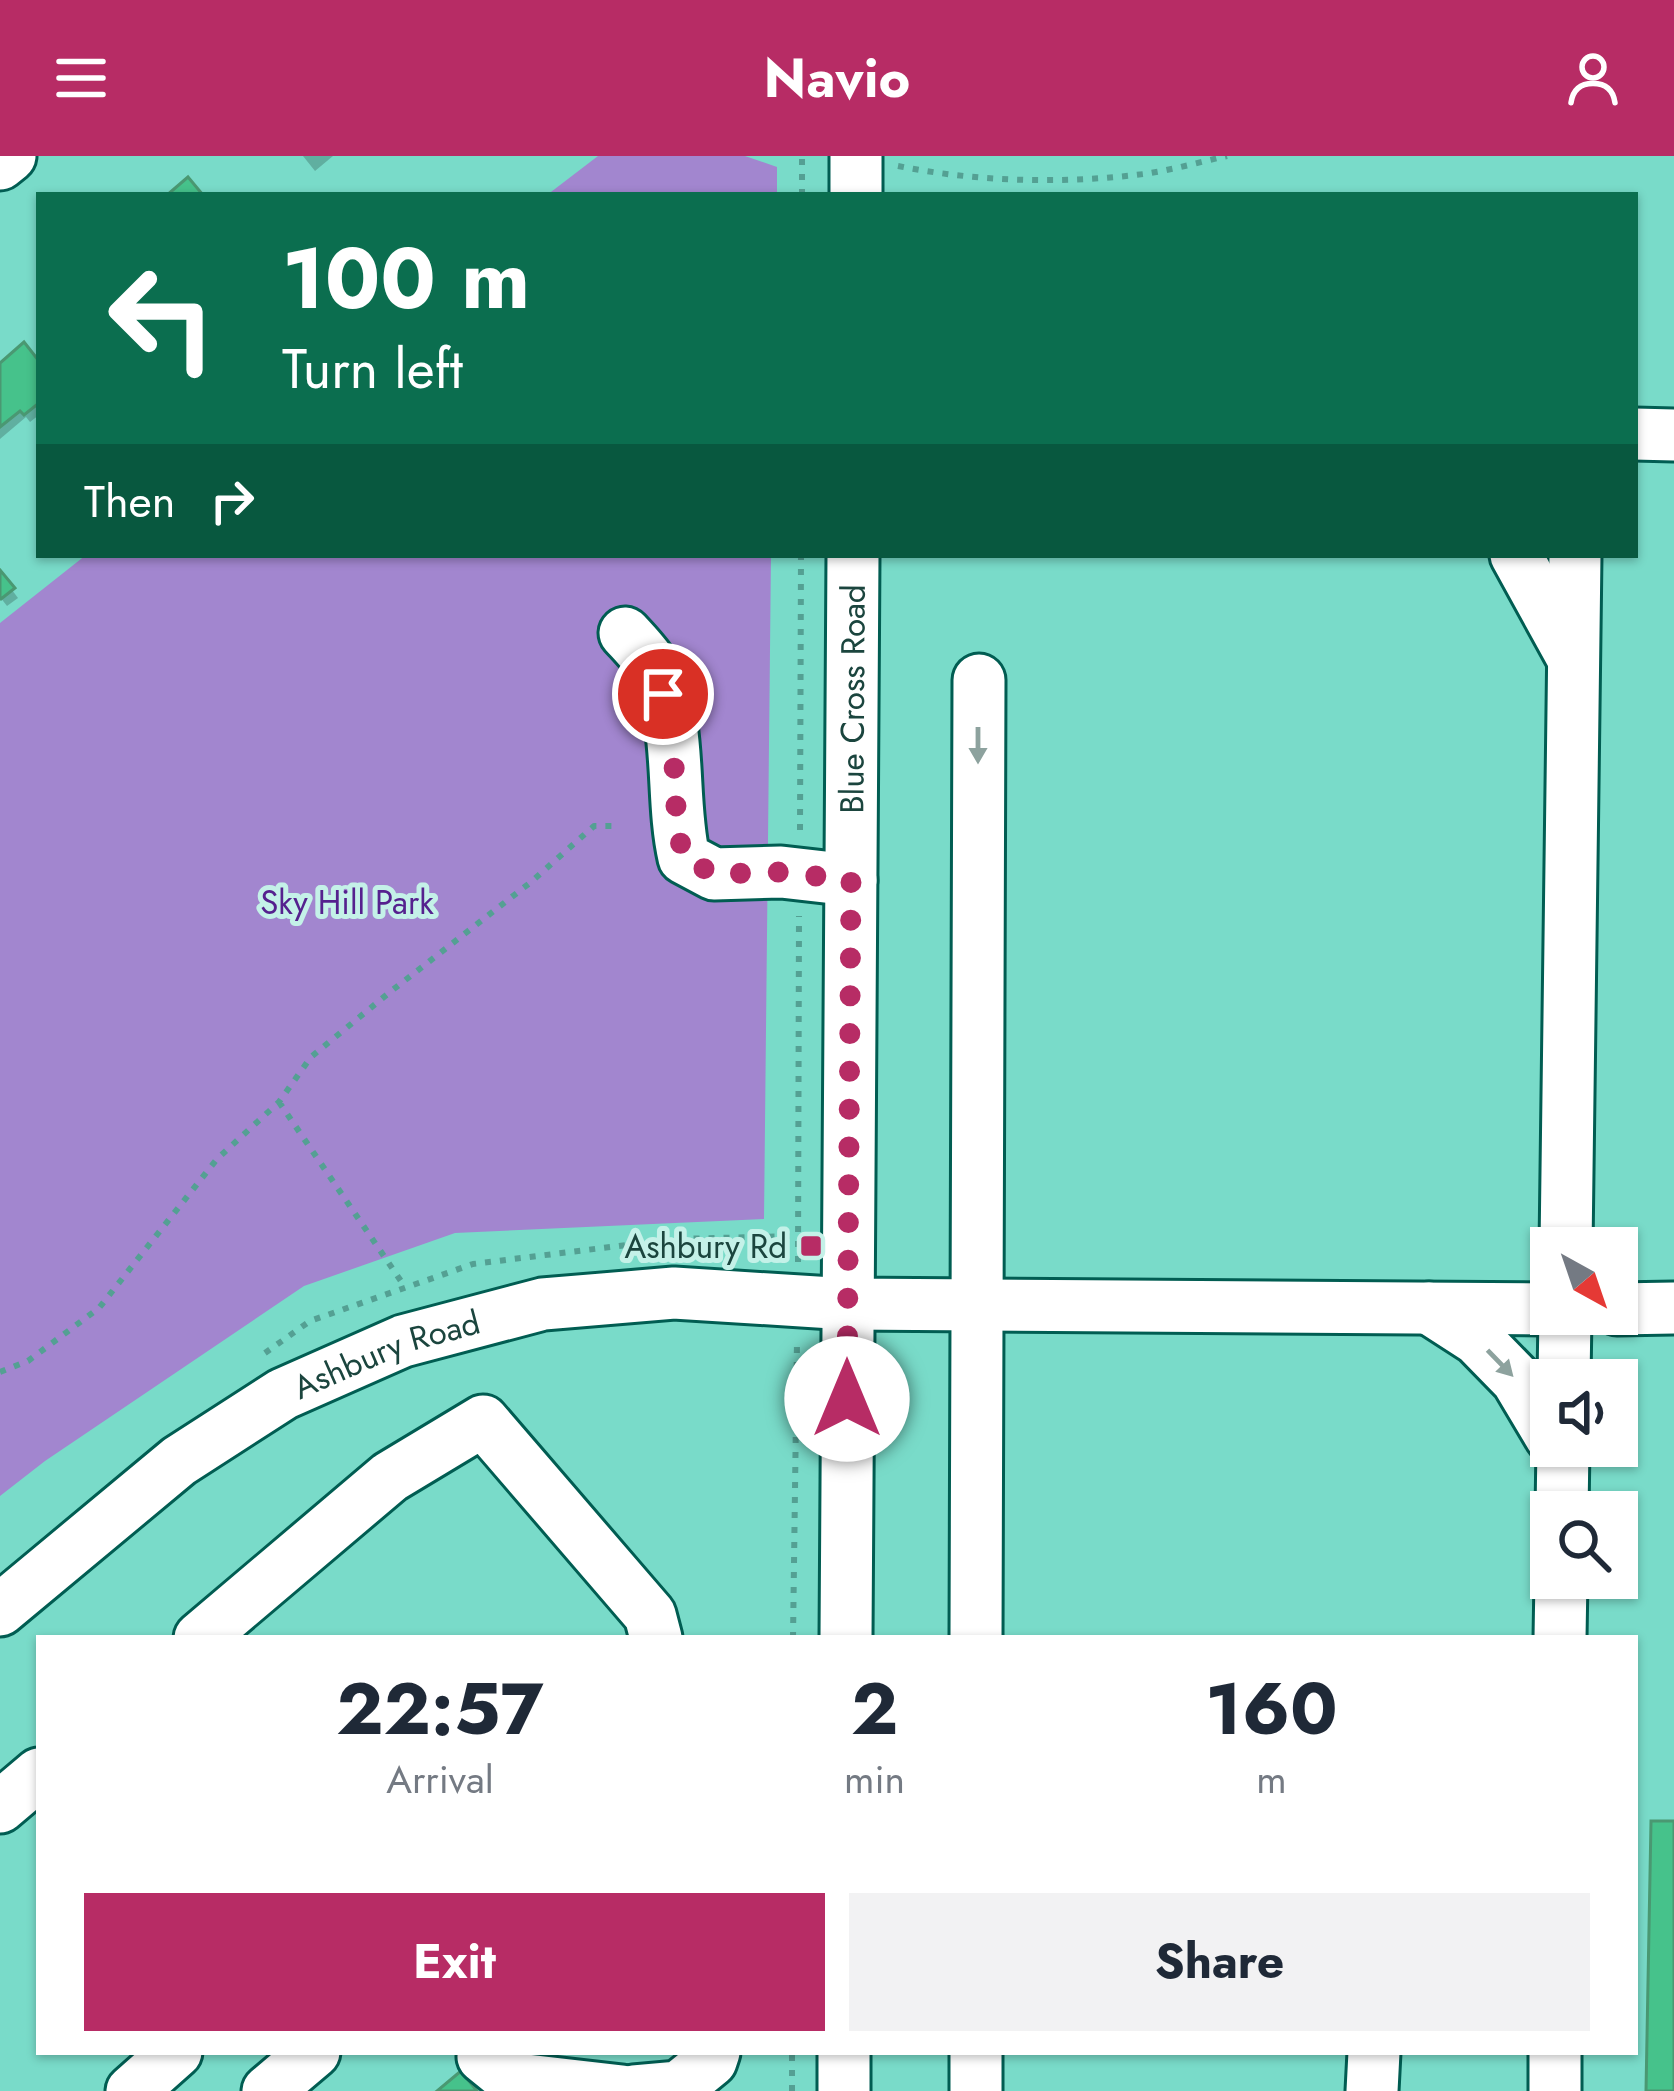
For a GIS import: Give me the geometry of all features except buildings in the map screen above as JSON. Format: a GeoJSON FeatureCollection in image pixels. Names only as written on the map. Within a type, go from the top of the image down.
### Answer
{"type":"FeatureCollection","features":[{"type":"Feature","properties":{"kind":"street"},"geometry":{"type":"LineString","coordinates":[[0,164],[10,156]]}},
{"type":"Feature","properties":{"kind":"street"},"geometry":{"type":"LineString","coordinates":[[1638,434],[1674,435]]}},
{"type":"Feature","properties":{"kind":"street","name":"Blue Cross Road"},"geometry":{"type":"LineString","coordinates":[[846,1635],[853,558]]}},
{"type":"Feature","properties":{"kind":"street"},"geometry":{"type":"LineString","coordinates":[[1518,558],[1574,660]]}},
{"type":"Feature","properties":{"kind":"street"},"geometry":{"type":"LineString","coordinates":[[1566,1227],[1575,558]]}},
{"type":"Feature","properties":{"kind":"street"},"geometry":{"type":"LineString","coordinates":[[625,633],[653,667],[672,722],[677,828],[684,858],[714,874],[781,872],[851,880]]}},
{"type":"Feature","properties":{"kind":"street"},"geometry":{"type":"LineString","coordinates":[[976,1635],[979,680]]}},
{"type":"Feature","properties":{"kind":"street","name":"Ashbury Road"},"geometry":{"type":"LineString","coordinates":[[0,1610],[179,1461],[283,1394],[403,1341],[543,1304],[674,1293],[848,1304],[1530,1309]]}},
{"type":"Feature","properties":{"kind":"street"},"geometry":{"type":"LineString","coordinates":[[1429,1308],[1477,1339],[1517,1380],[1530,1405]]}},
{"type":"Feature","properties":{"kind":"street"},"geometry":{"type":"LineString","coordinates":[[1638,1309],[1674,1308]]}},
{"type":"Feature","properties":{"kind":"street"},"geometry":{"type":"LineString","coordinates":[[204,1635],[390,1477],[482,1421],[650,1616],[655,1635]]}},
{"type":"Feature","properties":{"kind":"street"},"geometry":{"type":"LineString","coordinates":[[1561,1599],[1561,1635]]}},
{"type":"Feature","properties":{"kind":"street"},"geometry":{"type":"LineString","coordinates":[[0,1807],[36,1777]]}},
{"type":"Feature","properties":{"kind":"street"},"geometry":{"type":"LineString","coordinates":[[268,2091],[310,2055]]}},
{"type":"Feature","properties":{"kind":"street"},"geometry":{"type":"LineString","coordinates":[[485,2055],[508,2078],[622,2091]]}},
{"type":"Feature","properties":{"kind":"street"},"geometry":{"type":"LineString","coordinates":[[634,2091],[679,2087],[713,2055]]}},
{"type":"Feature","properties":{"kind":"street"},"geometry":{"type":"LineString","coordinates":[[844,2055],[844,2091]]}},
{"type":"Feature","properties":{"kind":"street"},"geometry":{"type":"LineString","coordinates":[[976,2055],[976,2091]]}},
{"type":"Feature","properties":{"kind":"street"},"geometry":{"type":"LineString","coordinates":[[1372,2091],[1373,2055]]}},
{"type":"Feature","properties":{"kind":"street"},"geometry":{"type":"LineString","coordinates":[[1555,2055],[1555,2091]]}},
{"type":"Feature","properties":{"kind":"path"},"geometry":{"type":"LineString","coordinates":[[802,156],[802,192]]}},
{"type":"Feature","properties":{"kind":"path"},"geometry":{"type":"LineString","coordinates":[[856,170],[917,170],[994,180],[1144,173],[1227,156]]}},
{"type":"Feature","properties":{"kind":"path"},"geometry":{"type":"LineString","coordinates":[[793,1635],[801,558]]}},
{"type":"Feature","properties":{"kind":"path"},"geometry":{"type":"LineString","coordinates":[[0,1372],[28,1361],[99,1307],[217,1159],[279,1102],[311,1058],[594,826],[620,826]]}},
{"type":"Feature","properties":{"kind":"path"},"geometry":{"type":"LineString","coordinates":[[279,1102],[406,1287]]}},
{"type":"Feature","properties":{"kind":"path"},"geometry":{"type":"LineString","coordinates":[[792,2091],[793,2055]]}},
{"type":"Feature","properties":{"kind":"green space"},"geometry":{"type":"Polygon","coordinates":[[[598,156],[745,156],[777,167],[777,192],[551,192],[598,156]]]}},
{"type":"Feature","properties":{"kind":"green space","name":"Sky Hill Park"},"geometry":{"type":"Polygon","coordinates":[[[82,558],[771,558],[764,1219],[455,1233],[304,1286],[0,1496],[0,623],[82,558]]]}},
{"type":"Feature","properties":{"kind":"place","name":"Ashbury Rd"},"geometry":{"type":"Point","coordinates":[811,1246]}},
{"type":"Feature","properties":{"kind":"route"},"geometry":{"type":"LineString","coordinates":[[663,694],[672,722],[677,828],[684,858],[714,874],[781,872],[851,880],[847,1399]]}}]}
